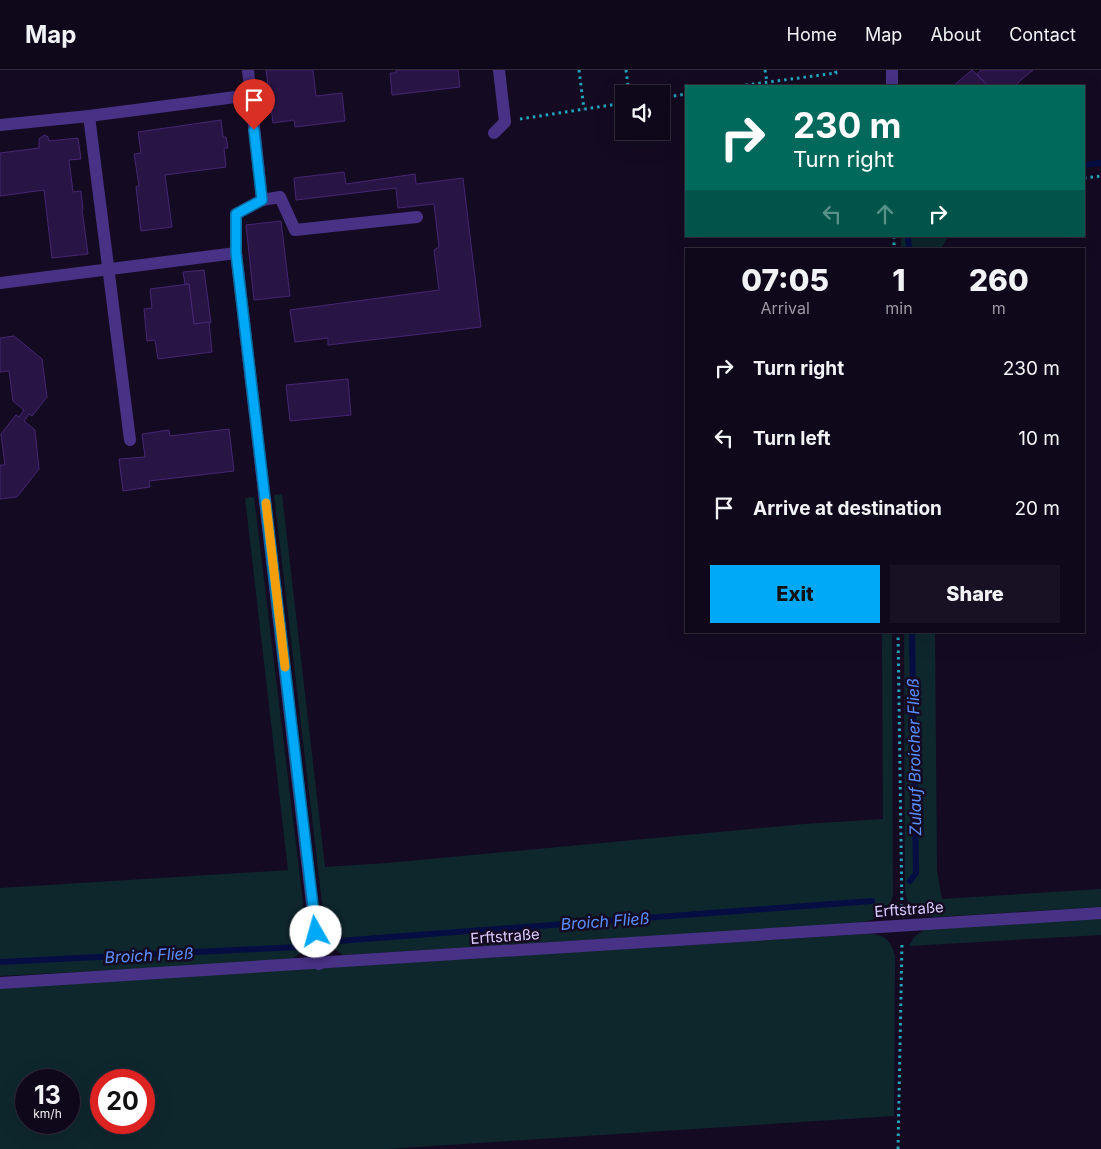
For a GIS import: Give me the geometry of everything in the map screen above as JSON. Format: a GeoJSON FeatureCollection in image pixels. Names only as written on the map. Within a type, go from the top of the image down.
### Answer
{"type":"FeatureCollection","features":[{"type":"Feature","properties":{"kind":"street"},"geometry":{"type":"LineString","coordinates":[[248,70],[262,200]]}},
{"type":"Feature","properties":{"kind":"street"},"geometry":{"type":"LineString","coordinates":[[494,133],[505,122],[499,70]]}},
{"type":"Feature","properties":{"kind":"street"},"geometry":{"type":"LineString","coordinates":[[892,70],[892,85]]}},
{"type":"Feature","properties":{"kind":"street"},"geometry":{"type":"LineString","coordinates":[[0,125],[89,116],[251,95]]}},
{"type":"Feature","properties":{"kind":"street"},"geometry":{"type":"LineString","coordinates":[[89,116],[130,440]]}},
{"type":"Feature","properties":{"kind":"street"},"geometry":{"type":"LineString","coordinates":[[319,964],[236,253],[236,214],[262,200],[280,197],[295,230],[418,217]]}},
{"type":"Feature","properties":{"kind":"street"},"geometry":{"type":"LineString","coordinates":[[0,282],[236,253]]}},
{"type":"Feature","properties":{"kind":"street","name":"Erftstraße"},"geometry":{"type":"LineString","coordinates":[[0,983],[1101,913]]}},
{"type":"Feature","properties":{"kind":"path"},"geometry":{"type":"LineString","coordinates":[[579,70],[584,108]]}},
{"type":"Feature","properties":{"kind":"path"},"geometry":{"type":"LineString","coordinates":[[626,70],[628,85]]}},
{"type":"Feature","properties":{"kind":"path"},"geometry":{"type":"LineString","coordinates":[[766,70],[767,82]]}},
{"type":"Feature","properties":{"kind":"path"},"geometry":{"type":"LineString","coordinates":[[747,85],[836,73],[835,70]]}},
{"type":"Feature","properties":{"kind":"path"},"geometry":{"type":"LineString","coordinates":[[670,97],[685,94]]}},
{"type":"Feature","properties":{"kind":"path"},"geometry":{"type":"LineString","coordinates":[[505,122],[615,104]]}},
{"type":"Feature","properties":{"kind":"path"},"geometry":{"type":"LineString","coordinates":[[1085,178],[1101,176]]}},
{"type":"Feature","properties":{"kind":"path"},"geometry":{"type":"LineString","coordinates":[[898,633],[902,925],[898,1149]]}},
{"type":"Feature","properties":{"kind":"green space"},"geometry":{"type":"Polygon","coordinates":[[[901,237],[947,237],[942,248],[901,248],[901,237]]]}},
{"type":"Feature","properties":{"kind":"green space"},"geometry":{"type":"Polygon","coordinates":[[[282,494],[325,867],[387,863],[804,824],[883,819],[882,633],[892,633],[893,895],[886,910],[876,918],[848,924],[343,955],[331,943],[325,928],[274,495],[282,494]]]}},
{"type":"Feature","properties":{"kind":"green space"},"geometry":{"type":"Polygon","coordinates":[[[254,497],[306,927],[302,952],[291,960],[282,961],[0,976],[0,888],[288,870],[245,498],[254,497]]]}},
{"type":"Feature","properties":{"kind":"green space"},"geometry":{"type":"Polygon","coordinates":[[[904,633],[935,633],[937,871],[942,899],[1101,889],[1101,907],[935,917],[923,915],[914,910],[908,902],[905,891],[904,633]]]}},
{"type":"Feature","properties":{"kind":"green space"},"geometry":{"type":"Polygon","coordinates":[[[1101,918],[1101,935],[909,946],[915,936],[926,929],[1101,918]]]}},
{"type":"Feature","properties":{"kind":"green space"},"geometry":{"type":"Polygon","coordinates":[[[865,934],[885,938],[891,945],[895,956],[894,1116],[386,1149],[0,1149],[0,988],[865,934]]]}},
{"type":"Feature","properties":{"kind":"building"},"geometry":{"type":"Polygon","coordinates":[[[266,70],[313,70],[316,96],[342,93],[345,121],[295,127],[294,120],[273,123],[266,70]]]}},
{"type":"Feature","properties":{"kind":"building"},"geometry":{"type":"Polygon","coordinates":[[[396,70],[458,70],[460,87],[392,95],[390,73],[396,73],[396,70]]]}},
{"type":"Feature","properties":{"kind":"building"},"geometry":{"type":"Polygon","coordinates":[[[972,70],[987,85],[954,85],[972,70]]]}},
{"type":"Feature","properties":{"kind":"building"},"geometry":{"type":"Polygon","coordinates":[[[981,70],[1033,70],[1015,85],[987,85],[977,74],[981,70]]]}},
{"type":"Feature","properties":{"kind":"building"},"geometry":{"type":"Polygon","coordinates":[[[221,120],[223,137],[226,137],[228,148],[224,148],[226,167],[165,175],[172,227],[141,231],[136,187],[139,186],[134,154],[141,153],[138,132],[221,120]]]}},
{"type":"Feature","properties":{"kind":"building"},"geometry":{"type":"Polygon","coordinates":[[[44,135],[48,137],[49,141],[78,138],[81,159],[69,160],[73,192],[81,191],[88,254],[52,258],[44,190],[0,196],[0,153],[39,148],[39,139],[44,135]]]}},
{"type":"Feature","properties":{"kind":"building"},"geometry":{"type":"Polygon","coordinates":[[[344,172],[346,184],[415,174],[416,184],[463,178],[481,327],[328,345],[328,338],[295,342],[290,310],[439,290],[434,250],[439,247],[434,204],[398,208],[396,188],[296,200],[294,178],[344,172]]]}},
{"type":"Feature","properties":{"kind":"building"},"geometry":{"type":"Polygon","coordinates":[[[281,221],[290,296],[254,300],[246,225],[281,221]]]}},
{"type":"Feature","properties":{"kind":"building"},"geometry":{"type":"Polygon","coordinates":[[[204,270],[211,323],[194,324],[189,284],[185,284],[183,272],[204,270]]]}},
{"type":"Feature","properties":{"kind":"building"},"geometry":{"type":"Polygon","coordinates":[[[189,284],[194,324],[209,322],[212,352],[158,359],[155,340],[147,341],[144,309],[152,308],[150,289],[189,284]]]}},
{"type":"Feature","properties":{"kind":"building"},"geometry":{"type":"Polygon","coordinates":[[[14,336],[42,359],[47,397],[32,416],[29,414],[24,421],[35,430],[39,469],[17,497],[0,499],[0,465],[5,465],[1,434],[16,415],[19,417],[24,410],[13,401],[9,371],[0,372],[0,338],[14,336]]]}},
{"type":"Feature","properties":{"kind":"building"},"geometry":{"type":"Polygon","coordinates":[[[348,379],[351,415],[290,421],[286,385],[348,379]]]}},
{"type":"Feature","properties":{"kind":"building"},"geometry":{"type":"Polygon","coordinates":[[[229,429],[234,471],[149,481],[150,487],[123,491],[119,459],[145,457],[142,434],[169,430],[170,436],[229,429]]]}},
{"type":"Feature","properties":{"kind":"waterway","name":"Zulauf Broicher Fließ"},"geometry":{"type":"LineString","coordinates":[[1085,165],[1101,163]]}},
{"type":"Feature","properties":{"kind":"waterway","name":"Zulauf Broicher Fließ"},"geometry":{"type":"LineString","coordinates":[[908,237],[909,248]]}},
{"type":"Feature","properties":{"kind":"waterway","name":"Zulauf Broicher Fließ"},"geometry":{"type":"LineString","coordinates":[[910,881],[916,873],[912,633]]}},
{"type":"Feature","properties":{"kind":"waterway","name":"Broich Fließ"},"geometry":{"type":"LineString","coordinates":[[338,941],[872,901]]}},
{"type":"Feature","properties":{"kind":"waterway","name":"Broich Fließ"},"geometry":{"type":"LineString","coordinates":[[0,962],[298,947]]}},
{"type":"Feature","properties":{"kind":"slow traffic"},"geometry":{"type":"LineString","coordinates":[[266,503],[285,667]]}},
{"type":"Feature","properties":{"kind":"route"},"geometry":{"type":"LineString","coordinates":[[254,130],[262,200],[236,214],[236,253],[316,932]]}}]}
